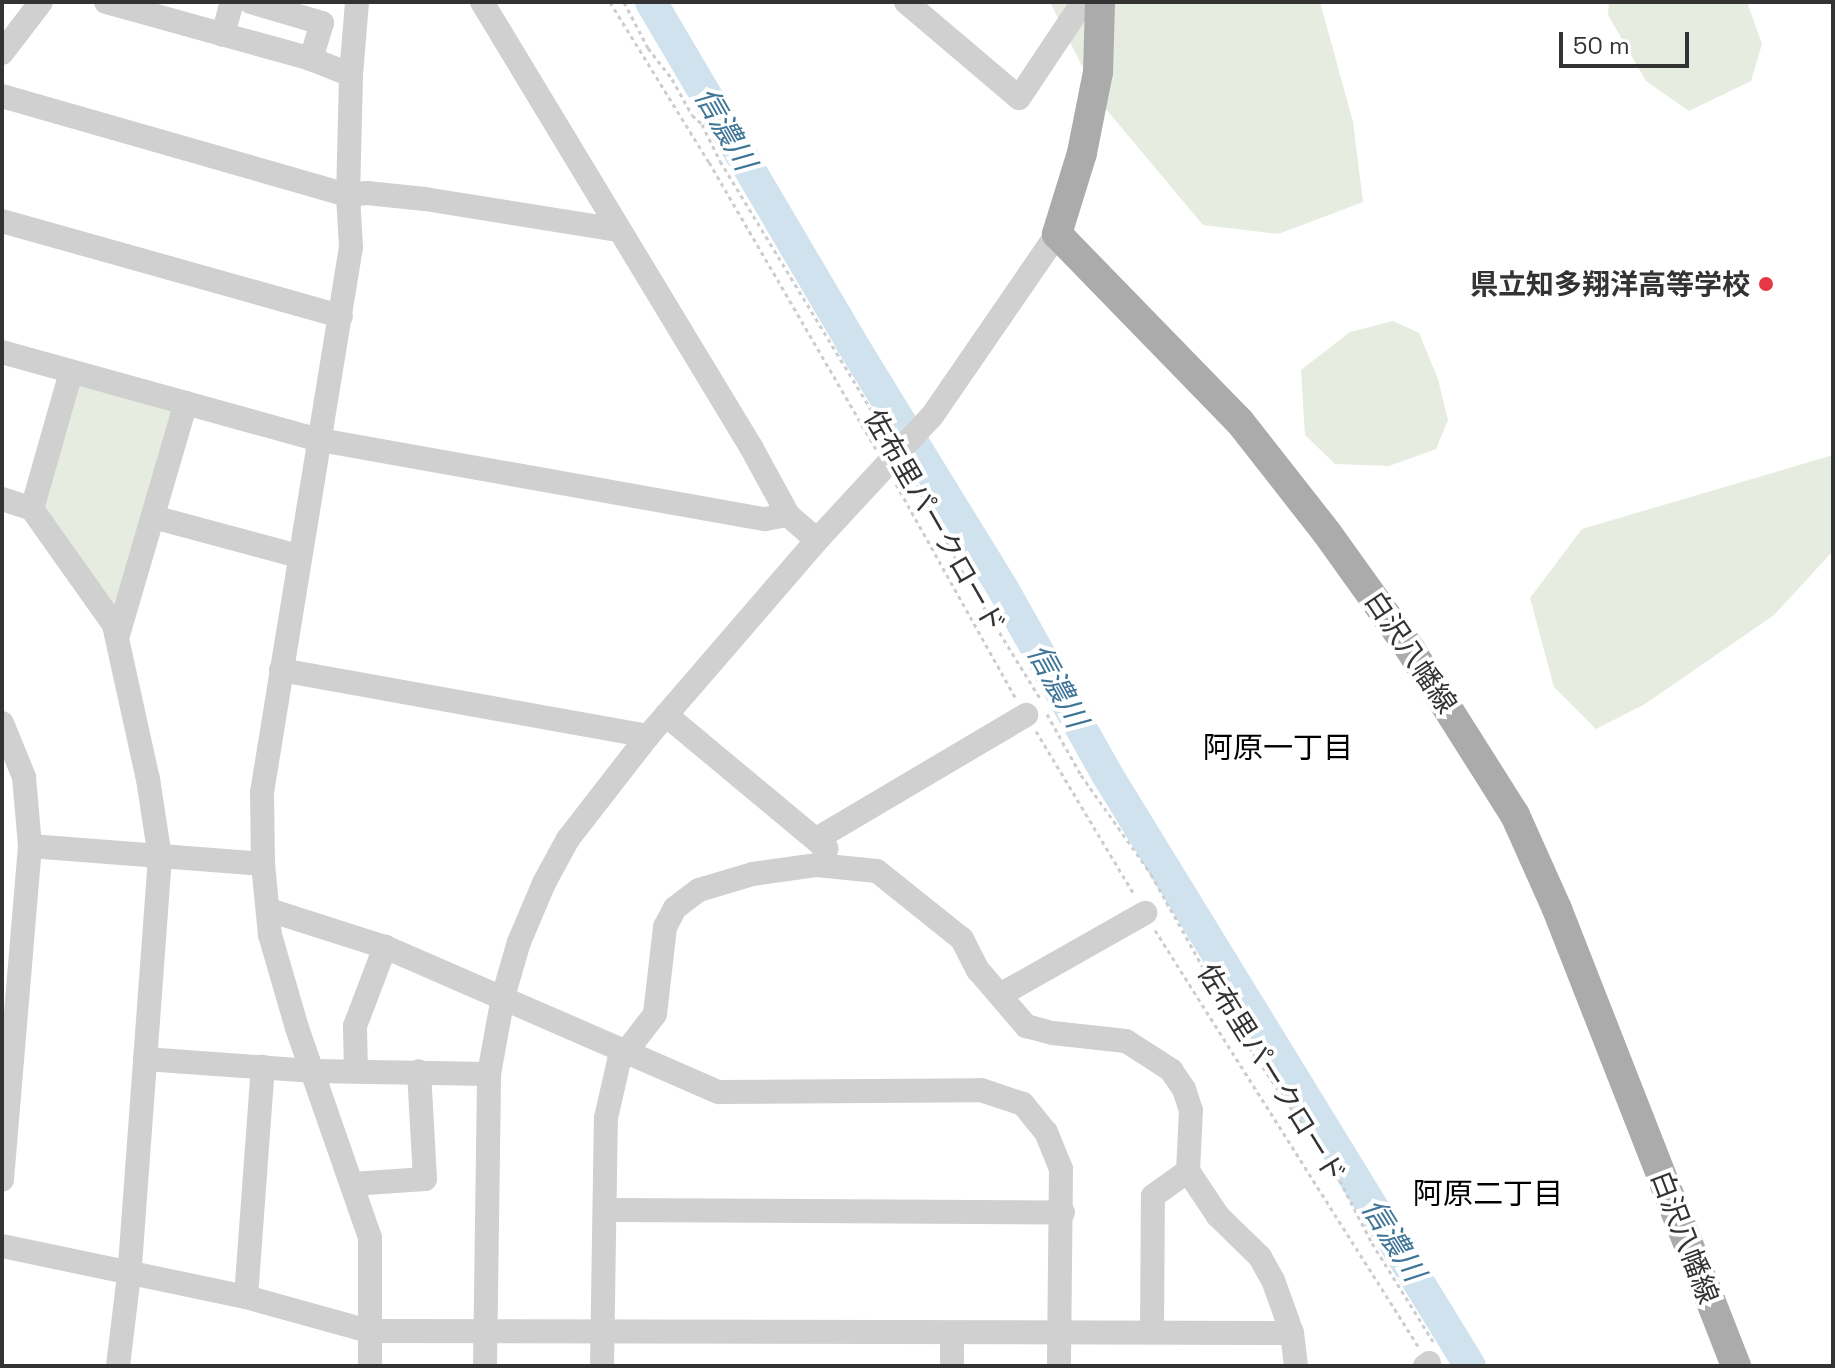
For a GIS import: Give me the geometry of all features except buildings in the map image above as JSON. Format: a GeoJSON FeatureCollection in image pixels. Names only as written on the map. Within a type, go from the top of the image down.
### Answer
{"type":"FeatureCollection","features":[{"type":"Feature","properties":{"kind":"main road"},"geometry":{"type":"LineString","coordinates":[[1057,234],[1082,153],[1098,72],[1100,2]]}},
{"type":"Feature","properties":{"kind":"main road","name":"白沢八幡線"},"geometry":{"type":"LineString","coordinates":[[1057,234],[1240,422],[1327,533],[1410,649],[1515,815],[1557,909],[1736,1366]]}},
{"type":"Feature","properties":{"kind":"street"},"geometry":{"type":"LineString","coordinates":[[2,53],[41,2]]}},
{"type":"Feature","properties":{"kind":"street"},"geometry":{"type":"LineString","coordinates":[[106,2],[311,59],[351,75]]}},
{"type":"Feature","properties":{"kind":"street"},"geometry":{"type":"LineString","coordinates":[[223,35],[232,2]]}},
{"type":"Feature","properties":{"kind":"street"},"geometry":{"type":"LineString","coordinates":[[251,2],[322,23],[311,59]]}},
{"type":"Feature","properties":{"kind":"street"},"geometry":{"type":"LineString","coordinates":[[357,2],[351,75],[348,195],[351,247],[262,792],[263,864],[278,962],[311,1071],[370,1238],[370,1366]]}},
{"type":"Feature","properties":{"kind":"street"},"geometry":{"type":"LineString","coordinates":[[482,2],[751,447],[788,515],[817,540]]}},
{"type":"Feature","properties":{"kind":"street"},"geometry":{"type":"LineString","coordinates":[[906,2],[1019,98],[1083,2]]}},
{"type":"Feature","properties":{"kind":"street"},"geometry":{"type":"LineString","coordinates":[[2,96],[348,195],[367,193],[425,199],[618,230]]}},
{"type":"Feature","properties":{"kind":"street"},"geometry":{"type":"LineString","coordinates":[[2,221],[341,316]]}},
{"type":"Feature","properties":{"kind":"street"},"geometry":{"type":"LineString","coordinates":[[485,1366],[489,1074],[503,997],[519,942],[568,839],[666,715],[817,540],[932,416],[1057,234]]}},
{"type":"Feature","properties":{"kind":"street"},"geometry":{"type":"LineString","coordinates":[[2,352],[320,440],[765,519],[788,515]]}},
{"type":"Feature","properties":{"kind":"street"},"geometry":{"type":"LineString","coordinates":[[32,509],[71,372]]}},
{"type":"Feature","properties":{"kind":"street"},"geometry":{"type":"LineString","coordinates":[[118,635],[186,403]]}},
{"type":"Feature","properties":{"kind":"street"},"geometry":{"type":"LineString","coordinates":[[2,499],[32,509],[118,635],[160,857],[129,1275],[118,1366]]}},
{"type":"Feature","properties":{"kind":"street"},"geometry":{"type":"LineString","coordinates":[[153,517],[299,556]]}},
{"type":"Feature","properties":{"kind":"street"},"geometry":{"type":"LineString","coordinates":[[281,670],[648,736]]}},
{"type":"Feature","properties":{"kind":"street"},"geometry":{"type":"LineString","coordinates":[[666,715],[818,838],[842,866]]}},
{"type":"Feature","properties":{"kind":"street"},"geometry":{"type":"LineString","coordinates":[[818,838],[1026,715]]}},
{"type":"Feature","properties":{"kind":"street"},"geometry":{"type":"LineString","coordinates":[[2,723],[24,777],[30,846],[2,1180]]}},
{"type":"Feature","properties":{"kind":"street"},"geometry":{"type":"LineString","coordinates":[[30,846],[263,864]]}},
{"type":"Feature","properties":{"kind":"street"},"geometry":{"type":"LineString","coordinates":[[602,1366],[606,1118],[619,1061],[655,1014],[665,927],[675,908],[699,890],[753,874],[817,865],[877,871],[962,939],[978,970],[1026,1026],[1053,1033],[1126,1041],[1171,1070],[1184,1089],[1191,1110],[1188,1171],[1218,1216],[1260,1257],[1273,1280],[1292,1333],[1296,1366]]}},
{"type":"Feature","properties":{"kind":"street"},"geometry":{"type":"LineString","coordinates":[[269,910],[385,947],[719,1092],[981,1090],[1023,1104],[1046,1132],[1061,1169],[1063,1212],[1059,1366]]}},
{"type":"Feature","properties":{"kind":"street"},"geometry":{"type":"LineString","coordinates":[[1000,995],[1145,913]]}},
{"type":"Feature","properties":{"kind":"street"},"geometry":{"type":"LineString","coordinates":[[356,1071],[355,1026],[385,947]]}},
{"type":"Feature","properties":{"kind":"street"},"geometry":{"type":"LineString","coordinates":[[145,1059],[311,1071],[489,1074]]}},
{"type":"Feature","properties":{"kind":"street"},"geometry":{"type":"LineString","coordinates":[[246,1297],[263,1067]]}},
{"type":"Feature","properties":{"kind":"street"},"geometry":{"type":"LineString","coordinates":[[352,1184],[425,1179],[419,1071]]}},
{"type":"Feature","properties":{"kind":"street"},"geometry":{"type":"LineString","coordinates":[[1152,1330],[1153,1196],[1188,1171]]}},
{"type":"Feature","properties":{"kind":"street"},"geometry":{"type":"LineString","coordinates":[[605,1210],[1063,1212]]}},
{"type":"Feature","properties":{"kind":"street"},"geometry":{"type":"LineString","coordinates":[[2,1246],[129,1275],[246,1297],[369,1331],[952,1333],[1152,1330],[1292,1333]]}},
{"type":"Feature","properties":{"kind":"street"},"geometry":{"type":"LineString","coordinates":[[952,1333],[952,1366]]}},
{"type":"Feature","properties":{"kind":"path"},"geometry":{"type":"LineString","coordinates":[[610,2],[894,458],[1026,715],[1145,913],[1431,1360]]}},
{"type":"Feature","properties":{"kind":"path","name":"佐布里パークロード"},"geometry":{"type":"LineString","coordinates":[[624,2],[648,48],[672,79],[692,115],[702,124],[720,161],[894,458],[1042,701],[1066,751],[1151,874],[1240,1034],[1336,1173],[1431,1360]]}},
{"type":"Feature","properties":{"kind":"shaded area"},"geometry":{"type":"Polygon","coordinates":[[[1050,2],[1320,2],[1353,122],[1363,202],[1278,234],[1203,225],[1100,102],[1050,2]]]}},
{"type":"Feature","properties":{"kind":"shaded area"},"geometry":{"type":"Polygon","coordinates":[[[1609,2],[1747,2],[1762,44],[1751,81],[1689,111],[1646,81],[1608,15],[1609,2]]]}},
{"type":"Feature","properties":{"kind":"shaded area"},"geometry":{"type":"Polygon","coordinates":[[[1393,321],[1419,333],[1438,379],[1448,420],[1436,449],[1389,466],[1335,464],[1305,435],[1301,370],[1350,332],[1393,321]]]}},
{"type":"Feature","properties":{"kind":"shaded area"},"geometry":{"type":"Polygon","coordinates":[[[79,381],[169,407],[173,413],[119,608],[113,608],[44,513],[41,499],[79,381]]]}},
{"type":"Feature","properties":{"kind":"shaded area"},"geometry":{"type":"Polygon","coordinates":[[[1833,455],[1833,551],[1774,615],[1645,704],[1596,729],[1554,687],[1530,598],[1582,529],[1833,455]]]}},
{"type":"Feature","properties":{"kind":"waterway","name":"信濃川"},"geometry":{"type":"LineString","coordinates":[[651,2],[851,342],[1003,589],[1108,776],[1470,1366]]}},
{"type":"Feature","properties":{"kind":"place","name":"県立知多翔洋高等学校"},"geometry":{"type":"Point","coordinates":[1766,284]}},
{"type":"Feature","properties":{"kind":"district","name":"阿原一丁目"},"geometry":{"type":"Point","coordinates":[1278,748]}},
{"type":"Feature","properties":{"kind":"district","name":"阿原二丁目"},"geometry":{"type":"Point","coordinates":[1488,1194]}}]}
